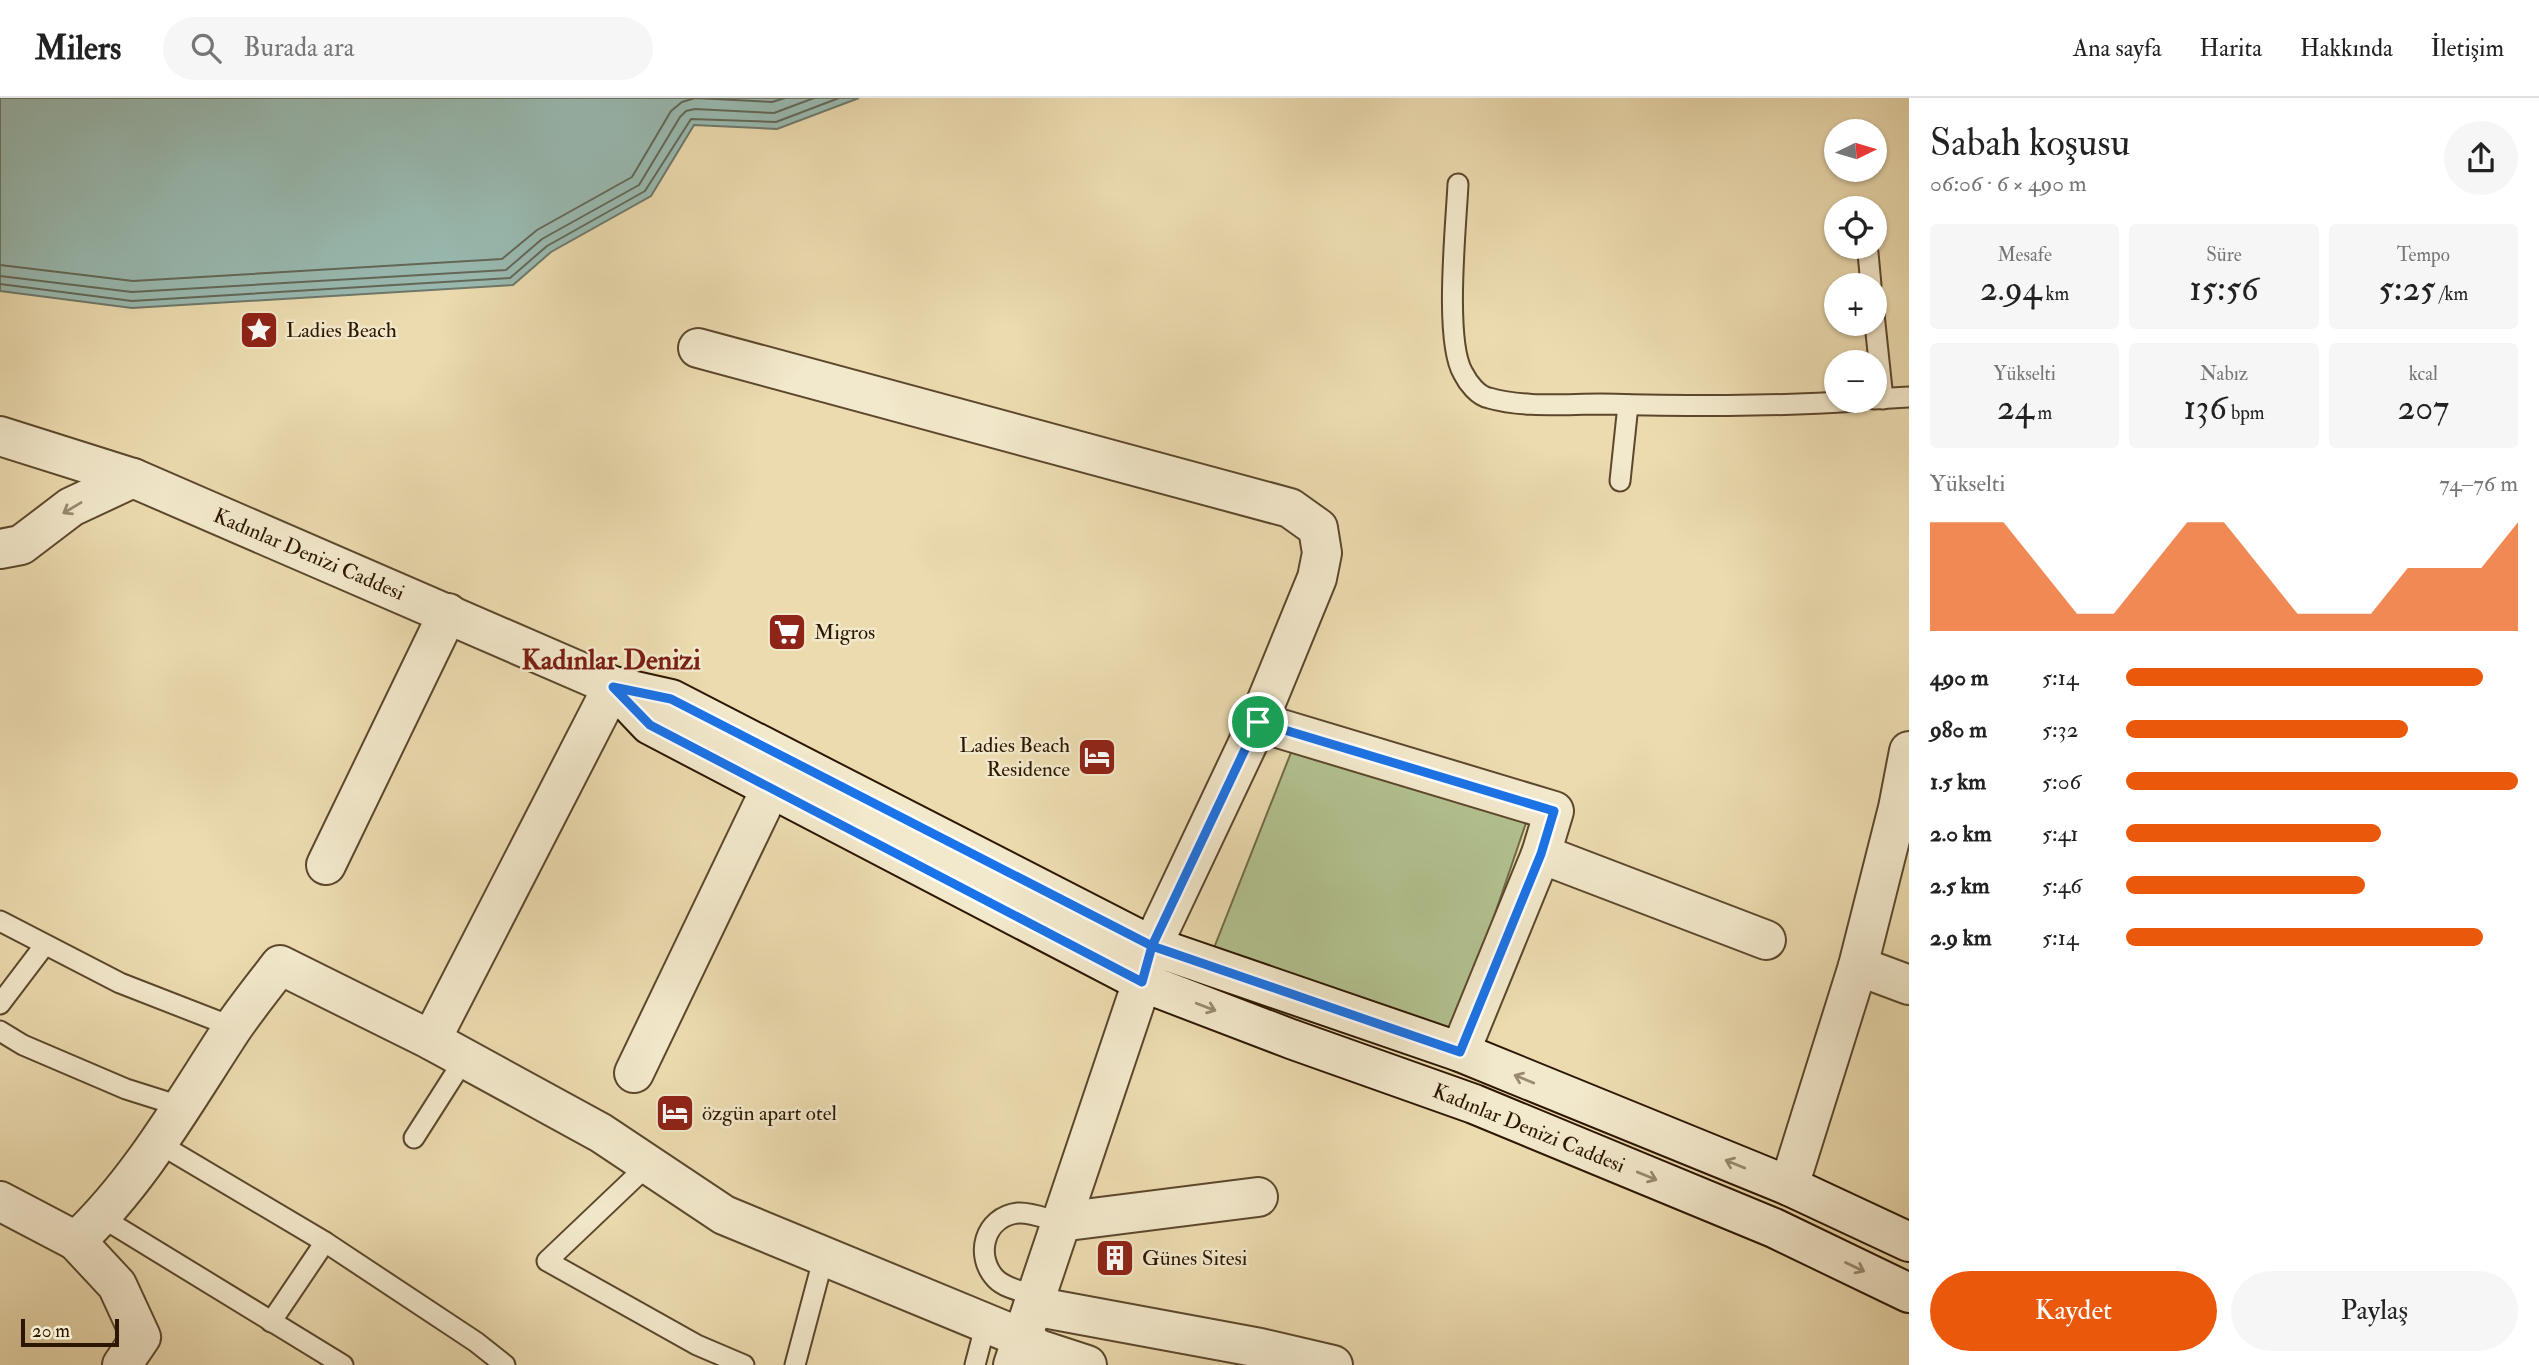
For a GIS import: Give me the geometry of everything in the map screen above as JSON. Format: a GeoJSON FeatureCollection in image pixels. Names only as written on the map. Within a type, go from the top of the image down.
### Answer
{"type":"FeatureCollection","features":[{"type":"Feature","properties":{"kind":"street"},"geometry":{"type":"LineString","coordinates":[[698,348],[1290,508],[1318,528],[1322,553],[1317,578],[1258,722],[1152,946],[1026,1326],[1038,1349],[1087,1365]]}},
{"type":"Feature","properties":{"kind":"street","name":"Kadınlar Denizi Caddesi"},"geometry":{"type":"LineString","coordinates":[[0,436],[133,478],[613,687],[671,699],[1152,946],[1460,1052],[1789,1186],[1909,1242]]}},
{"type":"Feature","properties":{"kind":"street"},"geometry":{"type":"LineString","coordinates":[[0,549],[21,545],[71,507],[133,478]]}},
{"type":"Feature","properties":{"kind":"street"},"geometry":{"type":"LineString","coordinates":[[326,865],[448,613]]}},
{"type":"Feature","properties":{"kind":"street"},"geometry":{"type":"LineString","coordinates":[[430,1040],[613,687]]}},
{"type":"Feature","properties":{"kind":"street","name":"Kadınlar Denizi Caddesi"},"geometry":{"type":"LineString","coordinates":[[613,687],[650,725],[1142,982],[1474,1104],[1774,1228],[1909,1293]]}},
{"type":"Feature","properties":{"kind":"street"},"geometry":{"type":"LineString","coordinates":[[1258,722],[1554,811],[1541,854],[1460,1052]]}},
{"type":"Feature","properties":{"kind":"street"},"geometry":{"type":"LineString","coordinates":[[1774,1228],[1858,967],[1898,808],[1909,751]]}},
{"type":"Feature","properties":{"kind":"street"},"geometry":{"type":"LineString","coordinates":[[634,1073],[770,789]]}},
{"type":"Feature","properties":{"kind":"street"},"geometry":{"type":"LineString","coordinates":[[1541,854],[1766,940]]}},
{"type":"Feature","properties":{"kind":"street"},"geometry":{"type":"LineString","coordinates":[[88,1229],[158,1143],[184,1107],[233,1027],[281,965],[465,1058],[601,1133],[724,1215],[986,1323],[1260,1348],[1333,1365]]}},
{"type":"Feature","properties":{"kind":"street"},"geometry":{"type":"LineString","coordinates":[[1858,967],[1909,985]]}},
{"type":"Feature","properties":{"kind":"street"},"geometry":{"type":"LineString","coordinates":[[1060,1222],[1258,1197]]}},
{"type":"Feature","properties":{"kind":"street"},"geometry":{"type":"LineString","coordinates":[[0,1201],[88,1229],[141,1336],[122,1365]]}},
{"type":"Feature","properties":{"kind":"lane"},"geometry":{"type":"LineString","coordinates":[[1458,184],[1453,344],[1462,372],[1471,386],[1485,398],[1518,403],[1628,405],[1824,403]]}},
{"type":"Feature","properties":{"kind":"lane"},"geometry":{"type":"LineString","coordinates":[[1887,398],[1909,397]]}},
{"type":"Feature","properties":{"kind":"lane"},"geometry":{"type":"LineString","coordinates":[[1620,481],[1628,405]]}},
{"type":"Feature","properties":{"kind":"lane"},"geometry":{"type":"LineString","coordinates":[[0,921],[120,983],[233,1027]]}},
{"type":"Feature","properties":{"kind":"lane"},"geometry":{"type":"LineString","coordinates":[[0,1004],[44,946]]}},
{"type":"Feature","properties":{"kind":"lane"},"geometry":{"type":"LineString","coordinates":[[0,1031],[23,1045],[126,1089],[184,1107]]}},
{"type":"Feature","properties":{"kind":"lane"},"geometry":{"type":"LineString","coordinates":[[414,1138],[465,1058]]}},
{"type":"Feature","properties":{"kind":"lane"},"geometry":{"type":"LineString","coordinates":[[158,1143],[325,1242],[477,1342],[505,1365]]}},
{"type":"Feature","properties":{"kind":"lane"},"geometry":{"type":"LineString","coordinates":[[648,1165],[547,1261],[696,1345],[744,1365]]}},
{"type":"Feature","properties":{"kind":"lane"},"geometry":{"type":"LineString","coordinates":[[1026,1326],[1003,1285],[994,1277],[984,1255],[985,1237],[991,1227],[1010,1215],[1021,1213],[1060,1222]]}},
{"type":"Feature","properties":{"kind":"lane"},"geometry":{"type":"LineString","coordinates":[[88,1229],[271,1322],[343,1365]]}},
{"type":"Feature","properties":{"kind":"lane"},"geometry":{"type":"LineString","coordinates":[[271,1322],[325,1242]]}},
{"type":"Feature","properties":{"kind":"lane"},"geometry":{"type":"LineString","coordinates":[[794,1365],[824,1256]]}},
{"type":"Feature","properties":{"kind":"lane"},"geometry":{"type":"LineString","coordinates":[[975,1365],[986,1323]]}},
{"type":"Feature","properties":{"kind":"green space"},"geometry":{"type":"Polygon","coordinates":[[[1294,745],[1528,817],[1454,1034],[1214,948],[1294,745]]]}},
{"type":"Feature","properties":{"kind":"water"},"geometry":{"type":"Polygon","coordinates":[[[0,98],[859,98],[777,129],[694,125],[651,196],[551,252],[513,285],[132,308],[0,291],[0,98]]]}},
{"type":"Feature","properties":{"kind":"place","name":"Ladies Beach"},"geometry":{"type":"Point","coordinates":[259,330]}},
{"type":"Feature","properties":{"kind":"place","name":"Migros"},"geometry":{"type":"Point","coordinates":[787,632]}},
{"type":"Feature","properties":{"kind":"place","name":"Ladies Beach Residence"},"geometry":{"type":"Point","coordinates":[1097,757]}},
{"type":"Feature","properties":{"kind":"place","name":"özgün apart otel"},"geometry":{"type":"Point","coordinates":[675,1113]}},
{"type":"Feature","properties":{"kind":"place","name":"Günes Sitesi"},"geometry":{"type":"Point","coordinates":[1115,1258]}},
{"type":"Feature","properties":{"kind":"district","name":"Kadınlar Denizi"},"geometry":{"type":"Point","coordinates":[611,659]}},
{"type":"Feature","properties":{"kind":"route"},"geometry":{"type":"LineString","coordinates":[[1258,722],[1152,946],[671,699],[613,687],[650,725],[1142,982],[1152,946],[1460,1052],[1541,854],[1554,811],[1258,722]]}}]}
